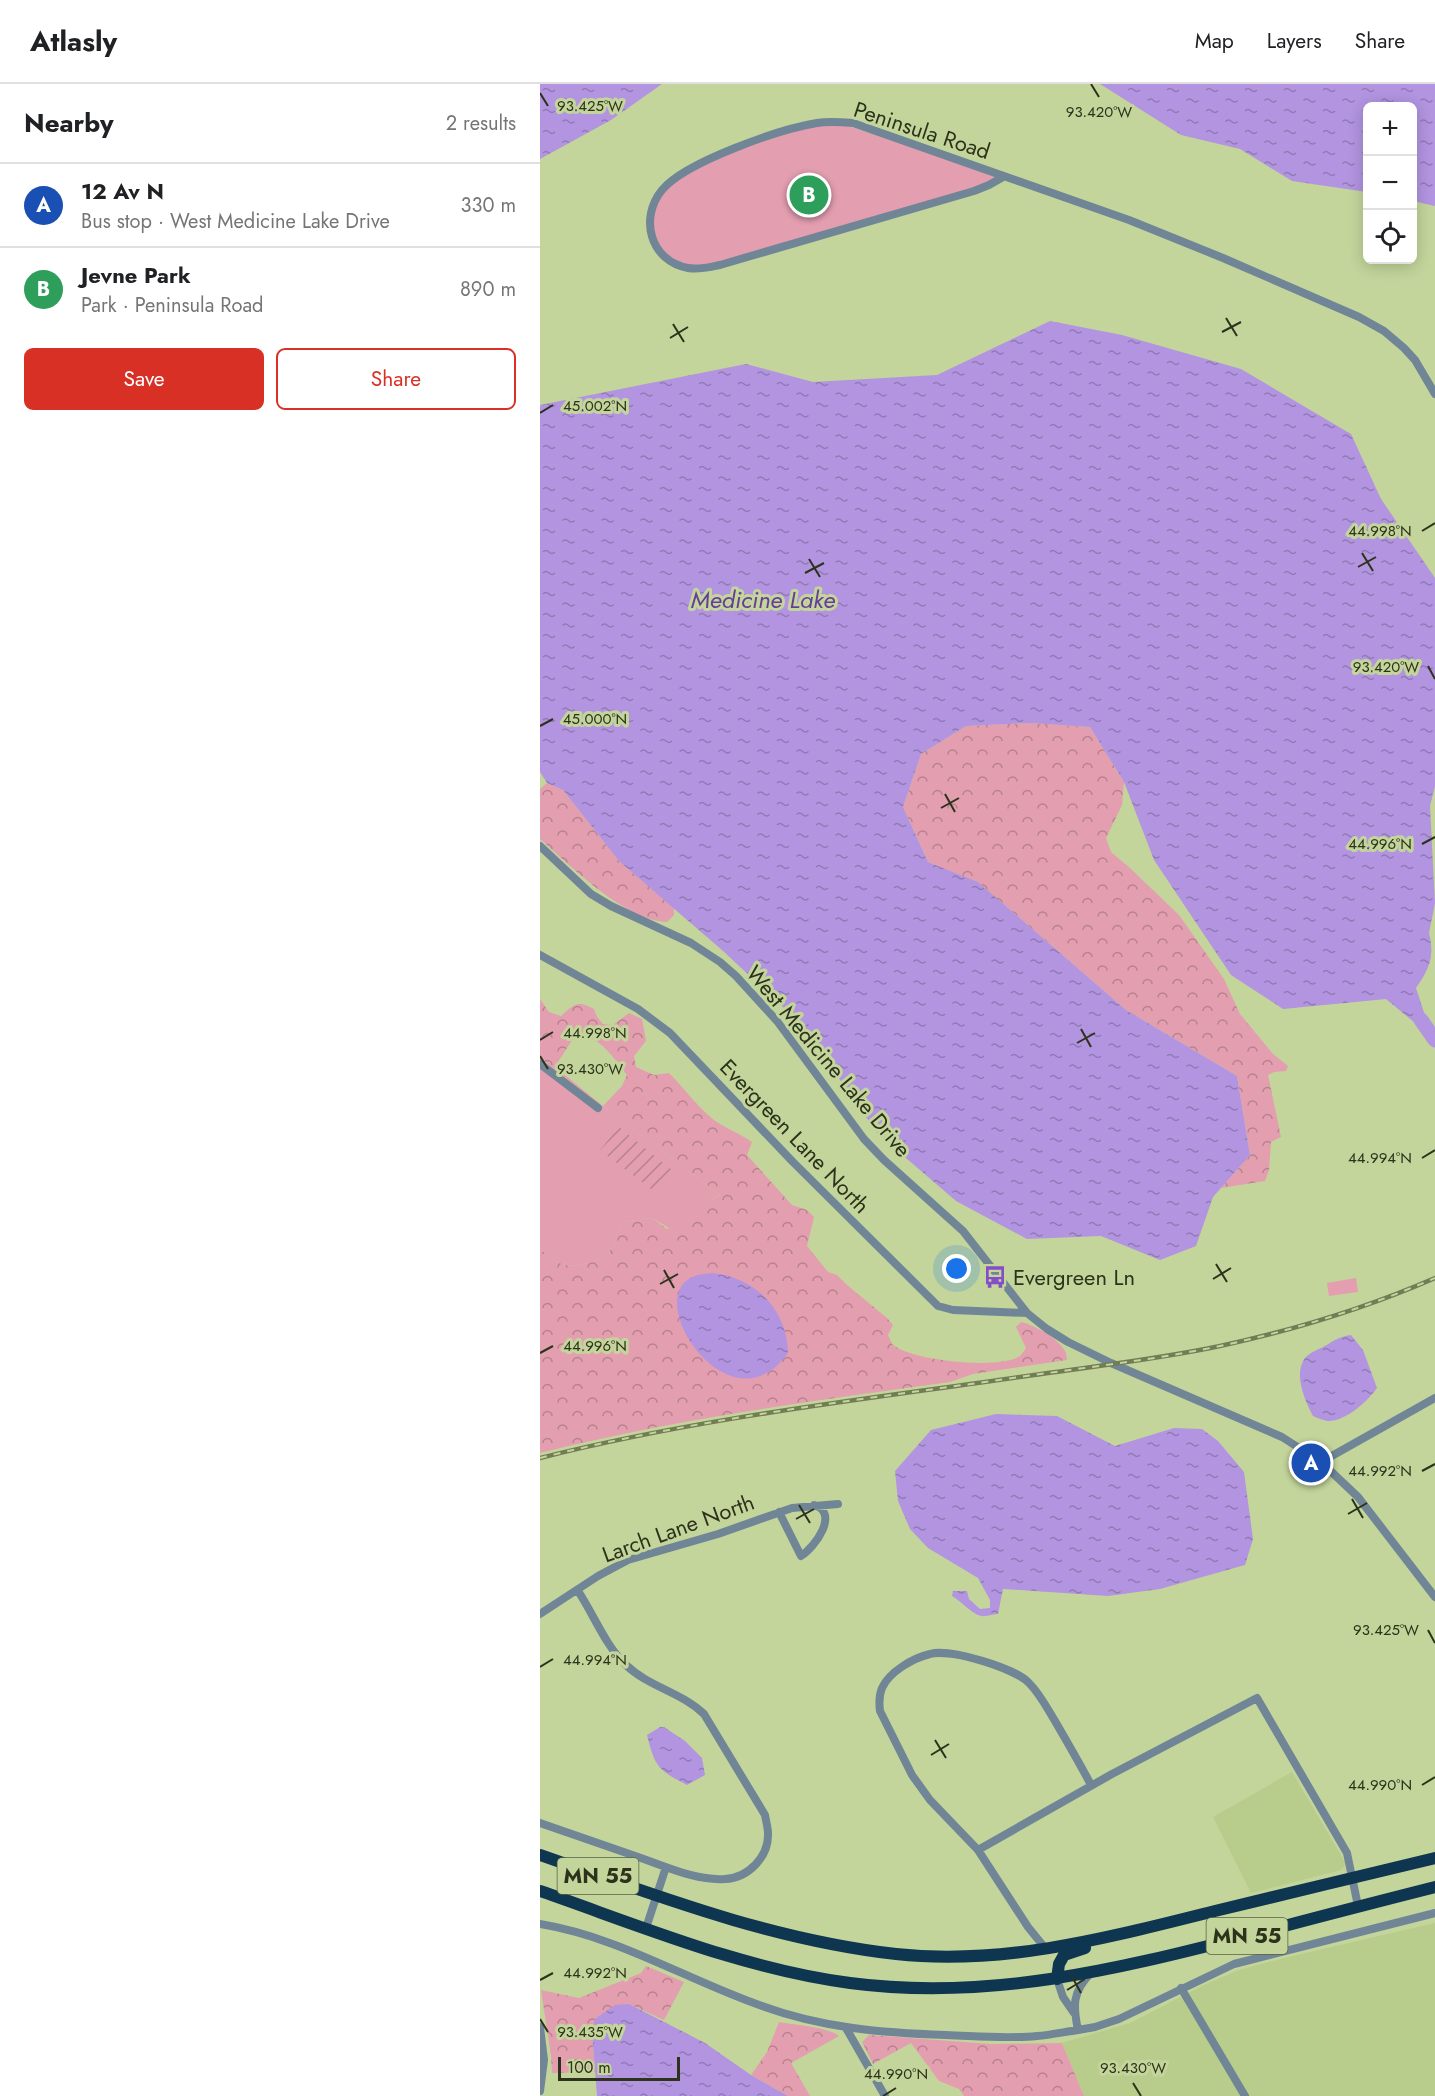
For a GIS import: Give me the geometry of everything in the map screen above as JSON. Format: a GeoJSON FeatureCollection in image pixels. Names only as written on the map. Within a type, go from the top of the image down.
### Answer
{"type":"FeatureCollection","features":[{"type":"Feature","properties":{"kind":"highway","name":"MN 55"},"geometry":{"type":"LineString","coordinates":[[540,1856],[710,1914],[795,1938],[897,1954],[968,1956],[1045,1948],[1110,1937],[1435,1858]]}},
{"type":"Feature","properties":{"kind":"highway","name":"MN 55"},"geometry":{"type":"LineString","coordinates":[[540,1891],[735,1957],[809,1976],[888,1988],[968,1989],[1091,1973],[1173,1955],[1435,1887]]}},
{"type":"Feature","properties":{"kind":"highway"},"geometry":{"type":"LineString","coordinates":[[1058,1979],[1059,1964],[1064,1955],[1153,1933],[1160,1930],[1163,1924]]}},
{"type":"Feature","properties":{"kind":"street","name":"Peninsula Road"},"geometry":{"type":"LineString","coordinates":[[1003,177],[974,191],[700,269],[677,265],[663,255],[652,240],[649,228],[650,210],[655,199],[678,175],[771,135],[819,123],[853,123],[870,127],[1152,229],[1369,322],[1394,339],[1409,354],[1435,394]]}},
{"type":"Feature","properties":{"kind":"street","name":"West Medicine Lake Drive"},"geometry":{"type":"LineString","coordinates":[[540,846],[591,894],[611,906],[690,943],[720,962],[736,976],[777,1021],[864,1138],[963,1232],[1027,1313],[1068,1342],[1111,1364],[1282,1437],[1321,1462],[1358,1497],[1435,1598]]}},
{"type":"Feature","properties":{"kind":"street","name":"Evergreen Lane North"},"geometry":{"type":"LineString","coordinates":[[540,956],[638,1009],[670,1033],[786,1155],[938,1306],[953,1311],[1027,1313]]}},
{"type":"Feature","properties":{"kind":"street"},"geometry":{"type":"LineString","coordinates":[[540,1064],[598,1108]]}},
{"type":"Feature","properties":{"kind":"street"},"geometry":{"type":"LineString","coordinates":[[1321,1462],[1435,1398]]}},
{"type":"Feature","properties":{"kind":"street"},"geometry":{"type":"LineString","coordinates":[[779,1512],[801,1556],[816,1543],[823,1532],[825,1521],[823,1512],[820,1506],[813,1504]]}},
{"type":"Feature","properties":{"kind":"street","name":"Larch Lane North"},"geometry":{"type":"LineString","coordinates":[[540,1614],[598,1576],[628,1560],[718,1534],[779,1512],[813,1504],[838,1504]]}},
{"type":"Feature","properties":{"kind":"street"},"geometry":{"type":"LineString","coordinates":[[540,1823],[666,1867],[728,1880],[755,1867],[765,1853],[769,1834],[765,1815],[704,1714],[693,1703],[641,1676],[626,1665],[615,1652],[578,1591]]}},
{"type":"Feature","properties":{"kind":"street"},"geometry":{"type":"LineString","coordinates":[[1045,1948],[1028,1927],[978,1850],[930,1800],[912,1775],[880,1711],[879,1699],[882,1688],[888,1678],[914,1660],[931,1653],[944,1653],[990,1662],[1028,1682],[1042,1700],[1091,1785]]}},
{"type":"Feature","properties":{"kind":"street"},"geometry":{"type":"LineString","coordinates":[[978,1850],[1091,1785],[1257,1698],[1347,1853],[1358,1906]]}},
{"type":"Feature","properties":{"kind":"street"},"geometry":{"type":"LineString","coordinates":[[646,1928],[666,1867]]}},
{"type":"Feature","properties":{"kind":"street"},"geometry":{"type":"LineString","coordinates":[[540,1923],[624,1947],[761,2006],[804,2019],[846,2028],[892,2033],[1003,2037],[1037,2036],[1095,2027],[1119,2019],[1234,1964],[1435,1913]]}},
{"type":"Feature","properties":{"kind":"street"},"geometry":{"type":"LineString","coordinates":[[1077,2030],[1074,2013],[1075,1996],[1081,1983],[1091,1973]]}},
{"type":"Feature","properties":{"kind":"street"},"geometry":{"type":"LineString","coordinates":[[1058,1979],[1063,1997],[1074,2013]]}},
{"type":"Feature","properties":{"kind":"street"},"geometry":{"type":"LineString","coordinates":[[1181,1988],[1245,2096]]}},
{"type":"Feature","properties":{"kind":"street"},"geometry":{"type":"LineString","coordinates":[[540,2027],[544,2061],[540,2091]]}},
{"type":"Feature","properties":{"kind":"street"},"geometry":{"type":"LineString","coordinates":[[846,2028],[885,2096]]}},
{"type":"Feature","properties":{"kind":"shaded area"},"geometry":{"type":"Polygon","coordinates":[[[1292,1772],[1345,1865],[1341,1870],[1251,1893],[1213,1817],[1292,1772]]]}},
{"type":"Feature","properties":{"kind":"shaded area"},"geometry":{"type":"Polygon","coordinates":[[[1435,1923],[1435,2096],[1084,2096],[1062,2043],[1130,2023],[1204,1985],[1239,1970],[1435,1923]]]}},
{"type":"Feature","properties":{"kind":"green space"},"geometry":{"type":"Polygon","coordinates":[[[836,122],[1003,177],[989,185],[720,265],[677,265],[652,240],[655,199],[678,175],[771,135],[836,122]]]}},
{"type":"Feature","properties":{"kind":"green space"},"geometry":{"type":"Polygon","coordinates":[[[1031,723],[1090,727],[1124,782],[1122,805],[1106,838],[1111,852],[1179,915],[1224,979],[1240,1014],[1273,1054],[1288,1066],[1286,1071],[1268,1075],[1281,1137],[1271,1142],[1269,1170],[1265,1181],[1221,1188],[1250,1155],[1237,1076],[1126,1010],[978,882],[928,862],[903,807],[921,754],[966,726],[1031,723]]]}},
{"type":"Feature","properties":{"kind":"green space"},"geometry":{"type":"Polygon","coordinates":[[[547,783],[563,790],[619,861],[674,908],[674,915],[667,922],[650,919],[616,902],[582,877],[540,839],[540,789],[547,783]]]}},
{"type":"Feature","properties":{"kind":"green space"},"geometry":{"type":"Polygon","coordinates":[[[540,999],[549,1012],[561,1016],[573,1006],[580,1004],[594,1009],[603,1024],[613,1025],[629,1013],[642,1019],[646,1041],[634,1056],[636,1067],[654,1075],[669,1073],[708,1115],[752,1142],[747,1155],[792,1205],[807,1210],[814,1217],[807,1246],[828,1272],[837,1275],[887,1318],[893,1325],[888,1335],[892,1344],[917,1355],[955,1362],[1009,1360],[1020,1356],[1026,1348],[1016,1327],[1021,1322],[1052,1337],[1062,1346],[1067,1360],[973,1374],[950,1382],[796,1404],[642,1430],[540,1453],[540,1249],[562,1264],[588,1263],[609,1252],[623,1222],[652,1218],[667,1229],[681,1223],[697,1206],[720,1195],[603,1106],[622,1086],[627,1075],[598,1042],[584,1034],[572,1040],[555,1067],[540,1059],[540,999]]]}},
{"type":"Feature","properties":{"kind":"green space"},"geometry":{"type":"Polygon","coordinates":[[[540,1059],[555,1067],[720,1195],[695,1207],[682,1224],[672,1230],[652,1218],[623,1222],[609,1252],[602,1258],[580,1265],[562,1264],[540,1249],[540,1059]]]}},
{"type":"Feature","properties":{"kind":"green space"},"geometry":{"type":"Polygon","coordinates":[[[619,1127],[672,1170],[655,1192],[600,1150],[619,1127]]]}},
{"type":"Feature","properties":{"kind":"green space"},"geometry":{"type":"Polygon","coordinates":[[[1356,1278],[1358,1292],[1329,1296],[1327,1283],[1356,1278]]]}},
{"type":"Feature","properties":{"kind":"green space"},"geometry":{"type":"Polygon","coordinates":[[[646,1966],[684,1982],[664,2020],[629,2004],[592,2032],[595,2072],[552,2073],[541,1990],[579,1998],[641,1973],[646,1966]]]}},
{"type":"Feature","properties":{"kind":"green space"},"geometry":{"type":"Polygon","coordinates":[[[779,2022],[820,2028],[839,2036],[791,2063],[810,2096],[788,2096],[751,2075],[767,2052],[779,2022]]]}},
{"type":"Feature","properties":{"kind":"green space"},"geometry":{"type":"Polygon","coordinates":[[[869,2035],[991,2044],[1062,2043],[1084,2096],[964,2096],[959,2089],[939,2081],[911,2043],[873,2064],[862,2042],[869,2035]]]}},
{"type":"Feature","properties":{"kind":"water"},"geometry":{"type":"Polygon","coordinates":[[[540,84],[662,84],[611,120],[540,159],[540,84]]]}},
{"type":"Feature","properties":{"kind":"water"},"geometry":{"type":"Polygon","coordinates":[[[1100,84],[1435,84],[1435,206],[1417,202],[1417,102],[1363,102],[1363,191],[1292,181],[1240,149],[1181,135],[1100,84]]]}},
{"type":"Feature","properties":{"kind":"water","name":"Medicine Lake"},"geometry":{"type":"Polygon","coordinates":[[[1050,321],[1122,335],[1241,369],[1351,434],[1381,499],[1435,578],[1435,786],[1430,806],[1435,903],[1429,933],[1430,962],[1416,988],[1432,1037],[1386,999],[1283,1009],[1231,975],[1154,860],[1124,782],[1090,727],[1031,723],[966,726],[921,754],[903,807],[928,862],[978,882],[1126,1010],[1237,1076],[1250,1155],[1213,1197],[1196,1246],[1160,1260],[1101,1236],[1027,1239],[956,1201],[878,1134],[800,1023],[723,951],[619,861],[563,790],[547,783],[540,772],[540,405],[746,364],[813,382],[937,375],[1050,321]]]}},
{"type":"Feature","properties":{"kind":"water"},"geometry":{"type":"Polygon","coordinates":[[[711,1273],[727,1276],[754,1288],[775,1309],[782,1322],[788,1353],[767,1373],[744,1378],[723,1372],[704,1358],[688,1339],[679,1317],[677,1297],[685,1282],[698,1275],[711,1273]]]}},
{"type":"Feature","properties":{"kind":"water"},"geometry":{"type":"Polygon","coordinates":[[[1351,1335],[1363,1350],[1377,1388],[1362,1405],[1348,1415],[1327,1421],[1315,1417],[1307,1403],[1300,1379],[1302,1364],[1305,1358],[1312,1353],[1337,1339],[1351,1335]]]}},
{"type":"Feature","properties":{"kind":"water"},"geometry":{"type":"Polygon","coordinates":[[[996,1414],[1057,1416],[1115,1446],[1174,1428],[1202,1429],[1218,1441],[1244,1472],[1253,1539],[1245,1565],[1160,1589],[1108,1596],[1003,1589],[998,1614],[984,1616],[975,1614],[952,1596],[953,1591],[967,1591],[969,1599],[980,1609],[990,1608],[990,1600],[978,1578],[928,1548],[910,1529],[898,1501],[895,1471],[931,1430],[996,1414]]]}},
{"type":"Feature","properties":{"kind":"water"},"geometry":{"type":"Polygon","coordinates":[[[664,1727],[685,1741],[702,1758],[705,1775],[687,1785],[659,1766],[647,1735],[664,1727]]]}},
{"type":"Feature","properties":{"kind":"water"},"geometry":{"type":"Polygon","coordinates":[[[629,2004],[705,2043],[751,2075],[788,2096],[597,2096],[592,2032],[595,2019],[615,2005],[629,2004]]]}},
{"type":"Feature","properties":{"kind":"waterway"},"geometry":{"type":"LineString","coordinates":[[1421,1020],[1435,1040]]}},
{"type":"Feature","properties":{"kind":"railway"},"geometry":{"type":"LineString","coordinates":[[540,1458],[724,1420],[1174,1355],[1220,1346],[1329,1317],[1435,1278]]}},
{"type":"Feature","properties":{"kind":"place","name":"Jevne Park"},"geometry":{"type":"Point","coordinates":[809,195]}},
{"type":"Feature","properties":{"kind":"place","name":"Evergreen Ln"},"geometry":{"type":"Point","coordinates":[995,1277]}},
{"type":"Feature","properties":{"kind":"place","name":"12 Av N"},"geometry":{"type":"Point","coordinates":[1311,1463]}}]}
